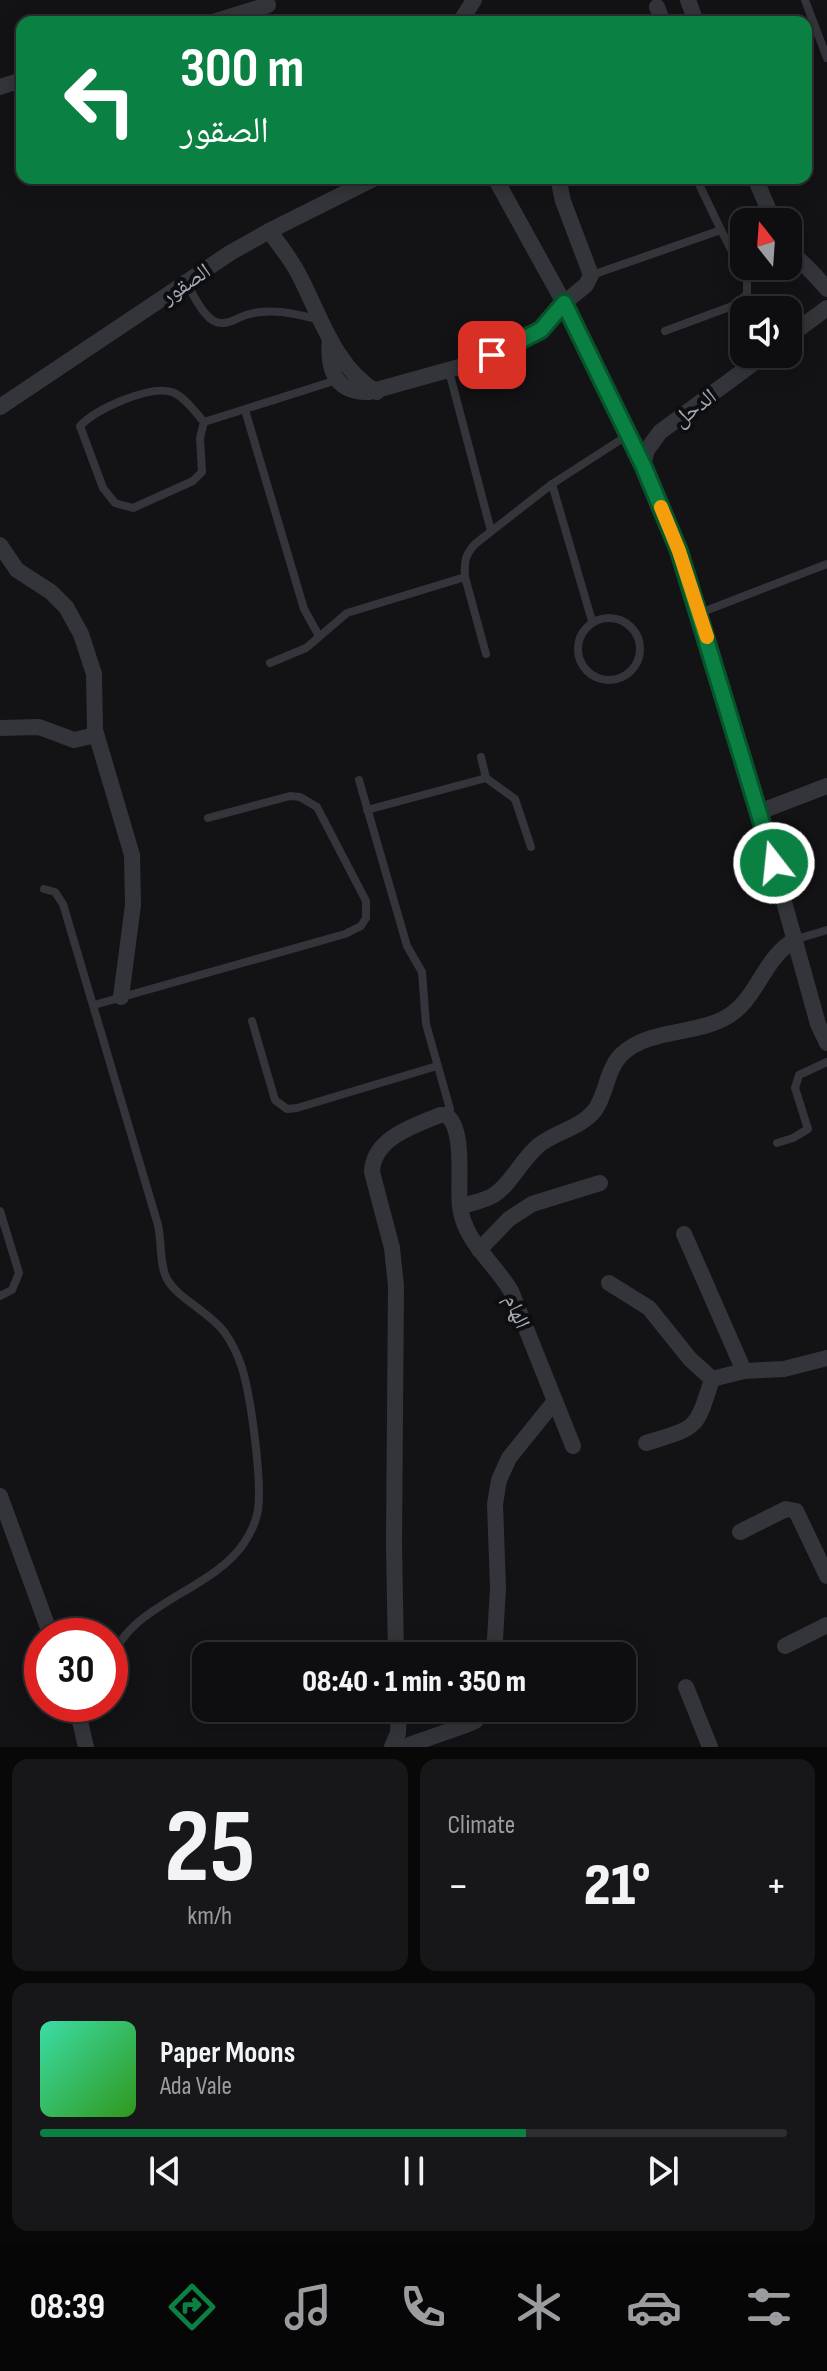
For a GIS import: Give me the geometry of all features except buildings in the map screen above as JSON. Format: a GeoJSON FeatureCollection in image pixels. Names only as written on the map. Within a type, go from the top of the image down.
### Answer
{"type":"FeatureCollection","features":[{"type":"Feature","properties":{"kind":"street"},"geometry":{"type":"LineString","coordinates":[[232,16],[268,5]]}},
{"type":"Feature","properties":{"kind":"street","name":"الصقور"},"geometry":{"type":"LineString","coordinates":[[0,407],[186,282],[269,231],[357,184]]}},
{"type":"Feature","properties":{"kind":"street"},"geometry":{"type":"LineString","coordinates":[[498,184],[564,303],[643,465],[679,551],[759,812],[818,1024],[827,1043]]}},
{"type":"Feature","properties":{"kind":"street"},"geometry":{"type":"LineString","coordinates":[[541,330],[564,303],[586,285],[591,275],[559,184]]}},
{"type":"Feature","properties":{"kind":"street"},"geometry":{"type":"LineString","coordinates":[[758,184],[768,208]]}},
{"type":"Feature","properties":{"kind":"street"},"geometry":{"type":"LineString","coordinates":[[269,231],[298,272],[330,339],[355,375],[377,392]]}},
{"type":"Feature","properties":{"kind":"street"},"geometry":{"type":"LineString","coordinates":[[802,262],[827,289]]}},
{"type":"Feature","properties":{"kind":"street"},"geometry":{"type":"LineString","coordinates":[[802,327],[827,308]]}},
{"type":"Feature","properties":{"kind":"street"},"geometry":{"type":"LineString","coordinates":[[330,339],[330,370],[337,380],[356,391],[377,392],[492,355],[541,330],[576,329]]}},
{"type":"Feature","properties":{"kind":"street","name":"الدحل"},"geometry":{"type":"LineString","coordinates":[[660,432],[747,368]]}},
{"type":"Feature","properties":{"kind":"street"},"geometry":{"type":"LineString","coordinates":[[628,435],[660,432]]}},
{"type":"Feature","properties":{"kind":"street"},"geometry":{"type":"LineString","coordinates":[[643,465],[647,450],[660,432]]}},
{"type":"Feature","properties":{"kind":"street"},"geometry":{"type":"LineString","coordinates":[[0,545],[17,570],[59,599],[77,624],[94,674],[93,718],[96,735],[132,855],[133,905],[121,997]]}},
{"type":"Feature","properties":{"kind":"street"},"geometry":{"type":"LineString","coordinates":[[0,728],[39,727],[74,740],[96,735]]}},
{"type":"Feature","properties":{"kind":"street"},"geometry":{"type":"LineString","coordinates":[[759,812],[827,786]]}},
{"type":"Feature","properties":{"kind":"street"},"geometry":{"type":"LineString","coordinates":[[460,1207],[494,1195],[539,1145],[590,1116],[601,1099],[614,1064],[628,1049],[647,1040],[715,1023],[732,1014],[745,1002],[775,954],[796,939]]}},
{"type":"Feature","properties":{"kind":"street"},"geometry":{"type":"LineString","coordinates":[[396,1642],[396,1286],[392,1248],[372,1165],[378,1150],[393,1138],[420,1123],[440,1115],[448,1116]]}},
{"type":"Feature","properties":{"kind":"street","name":"الهام"},"geometry":{"type":"LineString","coordinates":[[448,1116],[453,1123],[457,1143],[460,1207],[466,1230],[511,1291],[573,1446]]}},
{"type":"Feature","properties":{"kind":"street"},"geometry":{"type":"LineString","coordinates":[[479,1250],[509,1219],[532,1204],[600,1183]]}},
{"type":"Feature","properties":{"kind":"street"},"geometry":{"type":"LineString","coordinates":[[684,1234],[744,1371]]}},
{"type":"Feature","properties":{"kind":"street"},"geometry":{"type":"LineString","coordinates":[[609,1283],[649,1308],[690,1359],[712,1379]]}},
{"type":"Feature","properties":{"kind":"street"},"geometry":{"type":"LineString","coordinates":[[712,1379],[744,1371],[784,1369],[827,1358]]}},
{"type":"Feature","properties":{"kind":"street"},"geometry":{"type":"LineString","coordinates":[[646,1443],[677,1434],[694,1423],[702,1414],[712,1379]]}},
{"type":"Feature","properties":{"kind":"street"},"geometry":{"type":"LineString","coordinates":[[495,1642],[498,1588],[495,1504],[499,1480],[509,1458],[555,1401]]}},
{"type":"Feature","properties":{"kind":"street"},"geometry":{"type":"LineString","coordinates":[[0,1496],[44,1618]]}},
{"type":"Feature","properties":{"kind":"street"},"geometry":{"type":"LineString","coordinates":[[740,1532],[786,1509],[796,1511],[827,1576]]}},
{"type":"Feature","properties":{"kind":"street"},"geometry":{"type":"LineString","coordinates":[[785,1646],[827,1625]]}},
{"type":"Feature","properties":{"kind":"street"},"geometry":{"type":"LineString","coordinates":[[686,1687],[710,1747]]}},
{"type":"Feature","properties":{"kind":"street"},"geometry":{"type":"LineString","coordinates":[[80,1722],[86,1747]]}},
{"type":"Feature","properties":{"kind":"street"},"geometry":{"type":"LineString","coordinates":[[392,1747],[398,1722]]}},
{"type":"Feature","properties":{"kind":"street"},"geometry":{"type":"LineString","coordinates":[[403,1747],[470,1722]]}},
{"type":"Feature","properties":{"kind":"lane"},"geometry":{"type":"LineString","coordinates":[[812,18],[827,58]]}},
{"type":"Feature","properties":{"kind":"lane"},"geometry":{"type":"LineString","coordinates":[[665,331],[735,305],[747,294],[747,280],[699,184]]}},
{"type":"Feature","properties":{"kind":"lane"},"geometry":{"type":"LineString","coordinates":[[591,275],[721,230]]}},
{"type":"Feature","properties":{"kind":"lane"},"geometry":{"type":"LineString","coordinates":[[186,282],[216,322],[228,323],[245,315],[268,311],[321,320]]}},
{"type":"Feature","properties":{"kind":"lane"},"geometry":{"type":"LineString","coordinates":[[449,371],[491,531]]}},
{"type":"Feature","properties":{"kind":"lane"},"geometry":{"type":"LineString","coordinates":[[204,422],[337,380]]}},
{"type":"Feature","properties":{"kind":"lane"},"geometry":{"type":"LineString","coordinates":[[150,390],[174,392],[204,422],[200,438],[202,472],[193,481],[133,508],[115,503],[103,488],[80,426],[89,416],[150,390]]}},
{"type":"Feature","properties":{"kind":"lane"},"geometry":{"type":"LineString","coordinates":[[245,410],[304,609],[319,636]]}},
{"type":"Feature","properties":{"kind":"lane"},"geometry":{"type":"LineString","coordinates":[[486,654],[465,577],[467,553],[552,484],[628,435]]}},
{"type":"Feature","properties":{"kind":"lane"},"geometry":{"type":"LineString","coordinates":[[552,484],[592,621]]}},
{"type":"Feature","properties":{"kind":"lane"},"geometry":{"type":"LineString","coordinates":[[700,613],[827,564]]}},
{"type":"Feature","properties":{"kind":"lane"},"geometry":{"type":"LineString","coordinates":[[270,663],[306,648],[347,613],[465,577]]}},
{"type":"Feature","properties":{"kind":"lane"},"geometry":{"type":"LineString","coordinates":[[610,617],[627,622],[638,637],[640,654],[636,663],[632,671],[617,680],[599,679],[584,669],[580,661],[577,652],[580,635],[592,621],[610,617]]}},
{"type":"Feature","properties":{"kind":"lane"},"geometry":{"type":"LineString","coordinates":[[481,757],[486,778],[515,799],[531,847]]}},
{"type":"Feature","properties":{"kind":"lane"},"geometry":{"type":"LineString","coordinates":[[367,810],[486,778]]}},
{"type":"Feature","properties":{"kind":"lane"},"geometry":{"type":"LineString","coordinates":[[359,780],[407,946],[422,972],[426,1024],[450,1109],[448,1116]]}},
{"type":"Feature","properties":{"kind":"lane"},"geometry":{"type":"LineString","coordinates":[[94,1005],[345,934],[361,926],[366,918],[366,901],[323,816],[310,801],[290,796],[208,818]]}},
{"type":"Feature","properties":{"kind":"lane"},"geometry":{"type":"LineString","coordinates":[[44,889],[55,892],[62,900],[158,1225],[166,1277],[174,1288],[221,1328],[240,1361],[246,1386],[258,1496],[255,1519],[240,1549],[220,1568],[128,1632]]}},
{"type":"Feature","properties":{"kind":"lane"},"geometry":{"type":"LineString","coordinates":[[796,939],[827,930]]}},
{"type":"Feature","properties":{"kind":"lane"},"geometry":{"type":"LineString","coordinates":[[252,1021],[275,1100],[287,1109],[437,1066]]}},
{"type":"Feature","properties":{"kind":"lane"},"geometry":{"type":"LineString","coordinates":[[777,1143],[808,1129],[795,1088],[799,1075],[827,1062]]}},
{"type":"Feature","properties":{"kind":"lane"},"geometry":{"type":"LineString","coordinates":[[0,1211],[19,1273],[12,1290],[0,1296]]}},
{"type":"Feature","properties":{"kind":"slow traffic"},"geometry":{"type":"LineString","coordinates":[[661,507],[707,637]]}},
{"type":"Feature","properties":{"kind":"route"},"geometry":{"type":"LineString","coordinates":[[492,355],[541,330],[564,303],[643,465],[679,551],[774,863]]}}]}
